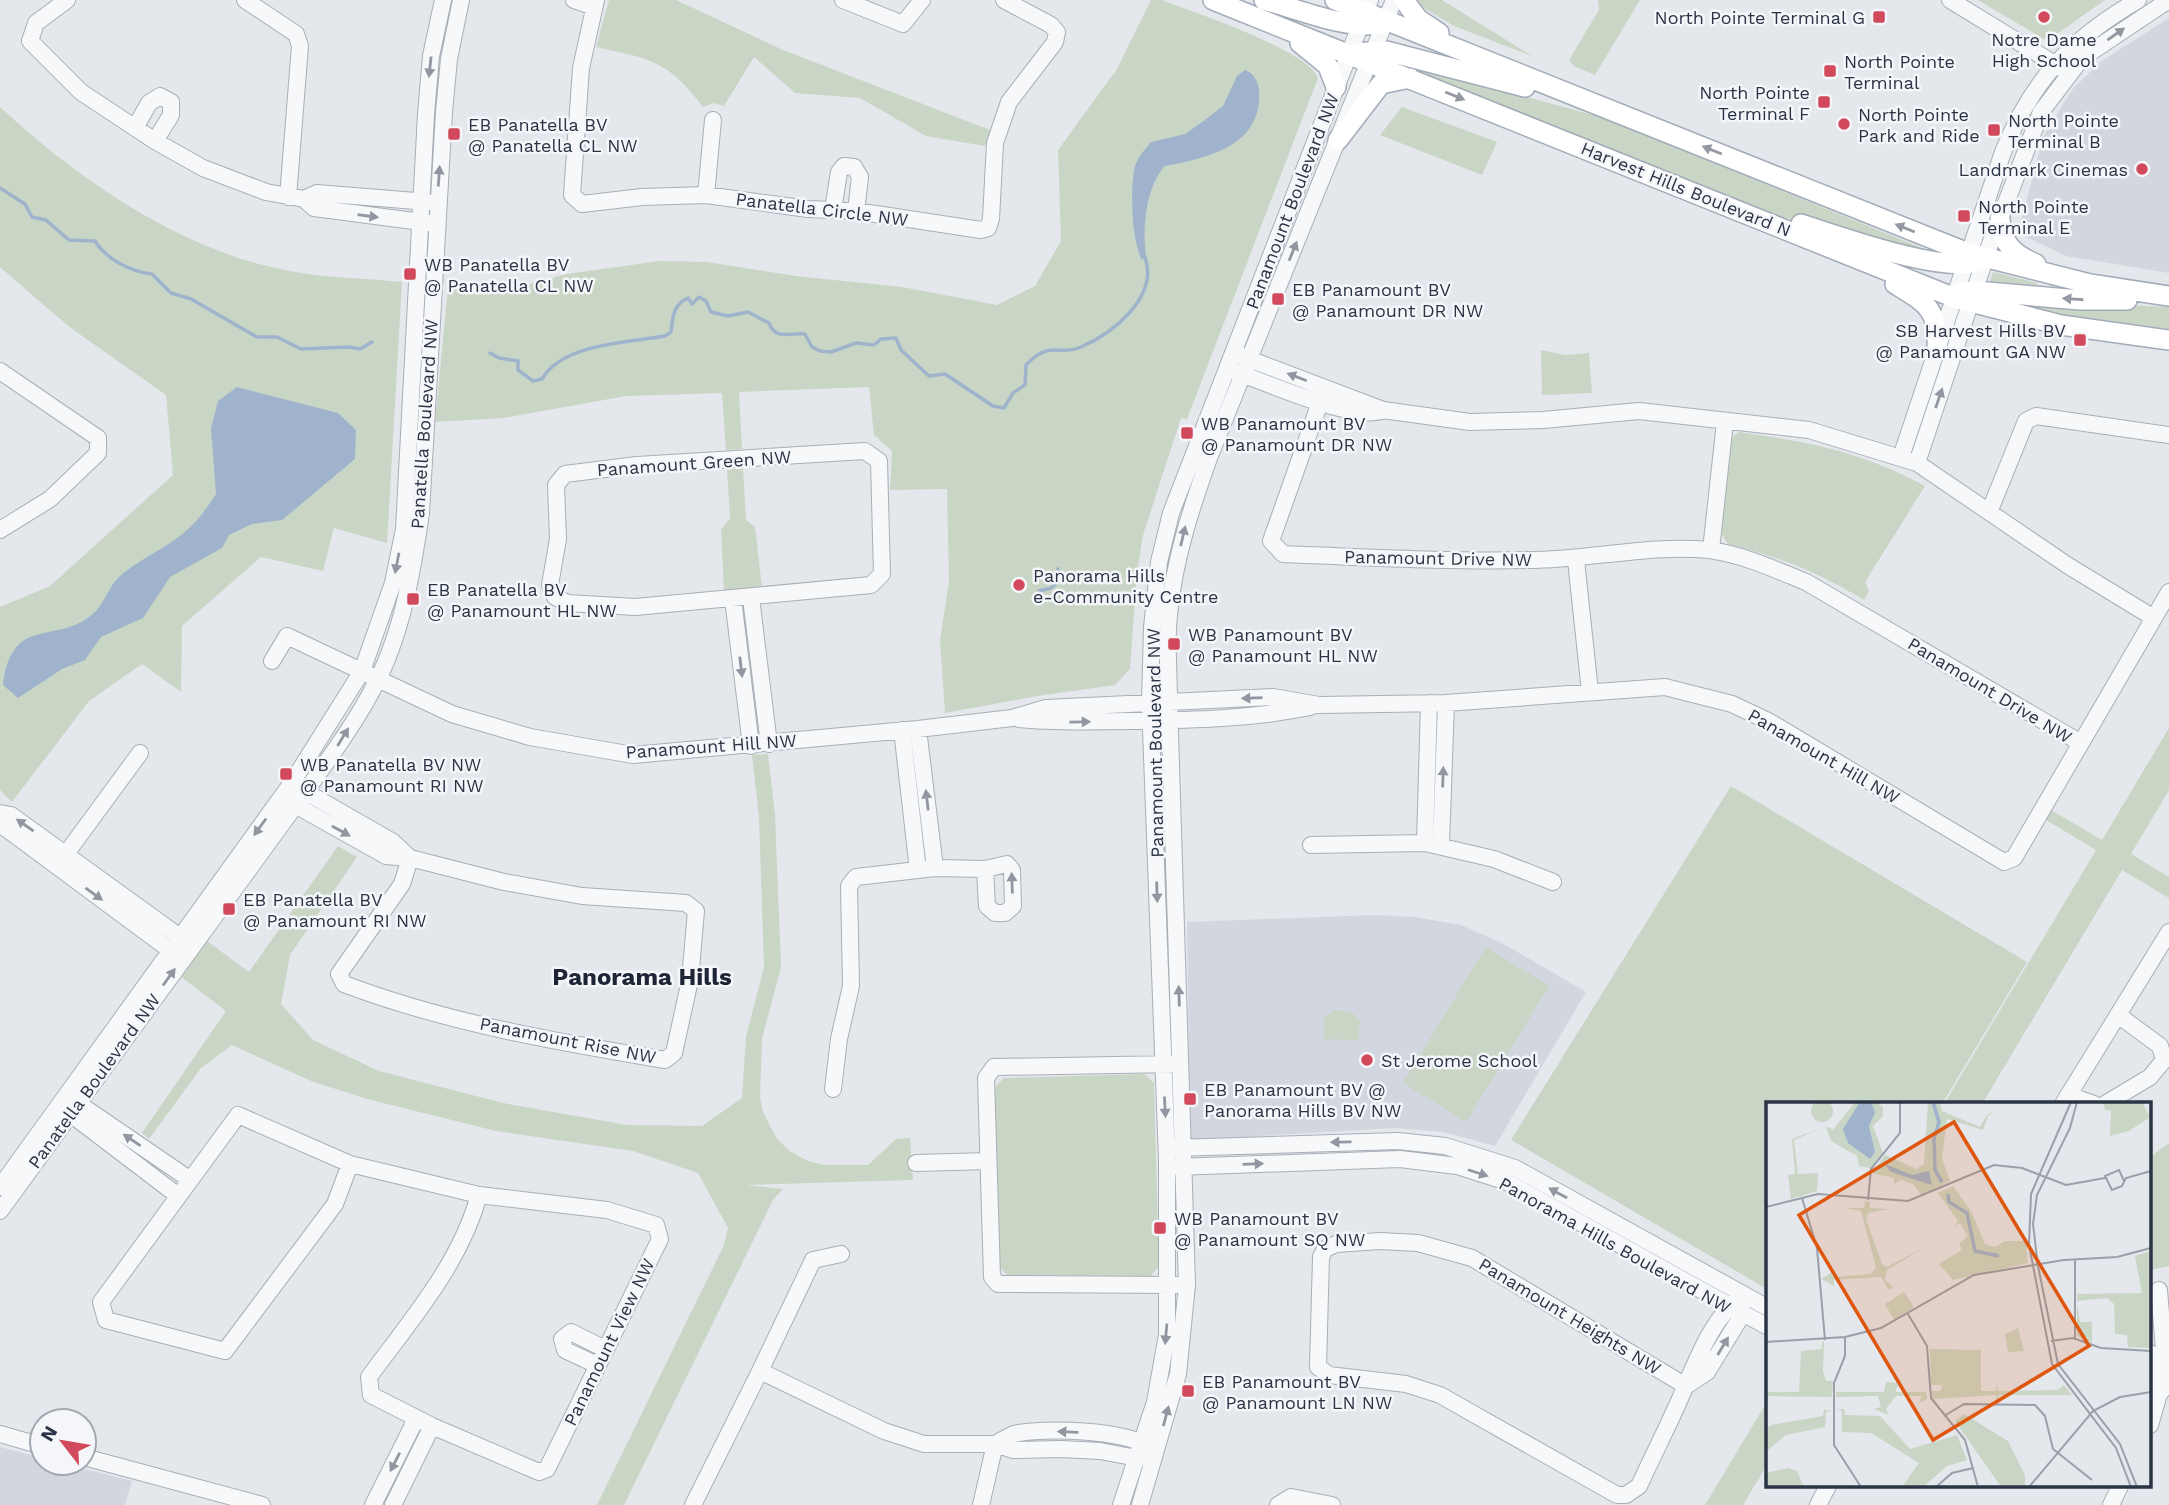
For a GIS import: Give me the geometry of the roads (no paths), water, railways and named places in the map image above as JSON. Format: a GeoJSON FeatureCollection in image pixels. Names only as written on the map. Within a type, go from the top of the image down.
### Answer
{"type":"FeatureCollection","features":[{"type":"Feature","properties":{"kind":"main road","name":"Harvest Hills Boulevard N"},"geometry":{"type":"LineString","coordinates":[[1213,0],[1349,54],[1371,56],[1410,78],[1766,220],[1858,261],[2061,325],[2169,340]]}},
{"type":"Feature","properties":{"kind":"main road"},"geometry":{"type":"LineString","coordinates":[[1264,0],[1365,12]]}},
{"type":"Feature","properties":{"kind":"main road"},"geometry":{"type":"LineString","coordinates":[[1335,0],[1365,12],[1373,25],[1385,21],[1499,65],[1973,259],[2090,285],[2167,296]]}},
{"type":"Feature","properties":{"kind":"main road"},"geometry":{"type":"LineString","coordinates":[[1404,0],[1409,11],[1427,26],[1499,65]]}},
{"type":"Feature","properties":{"kind":"main road"},"geometry":{"type":"LineString","coordinates":[[1270,23],[1322,60],[1333,75],[1336,87]]}},
{"type":"Feature","properties":{"kind":"main road"},"geometry":{"type":"LineString","coordinates":[[1371,56],[1386,51],[1597,104]]}},
{"type":"Feature","properties":{"kind":"main road"},"geometry":{"type":"LineString","coordinates":[[1338,140],[1381,84],[1410,78]]}},
{"type":"Feature","properties":{"kind":"main road"},"geometry":{"type":"LineString","coordinates":[[2000,219],[2003,241],[2013,251],[2090,285]]}},
{"type":"Feature","properties":{"kind":"main road"},"geometry":{"type":"LineString","coordinates":[[1766,220],[1796,223],[1943,264],[1973,259]]}},
{"type":"Feature","properties":{"kind":"main road"},"geometry":{"type":"LineString","coordinates":[[1858,261],[1919,298],[1932,311],[1938,325],[1937,348]]}},
{"type":"Feature","properties":{"kind":"main road"},"geometry":{"type":"LineString","coordinates":[[1968,297],[2080,300],[2167,296]]}},
{"type":"Feature","properties":{"kind":"street"},"geometry":{"type":"LineString","coordinates":[[67,0],[36,23],[30,41],[81,92],[155,141],[203,168],[296,198],[314,208],[436,223]]}},
{"type":"Feature","properties":{"kind":"street"},"geometry":{"type":"LineString","coordinates":[[245,0],[296,34],[300,46],[296,198]]}},
{"type":"Feature","properties":{"kind":"street","name":"Panatella Boulevard NW"},"geometry":{"type":"LineString","coordinates":[[293,795],[362,671],[393,583],[404,529],[420,201],[431,56],[443,0]]}},
{"type":"Feature","properties":{"kind":"street","name":"Panatella Boulevard NW"},"geometry":{"type":"LineString","coordinates":[[0,1211],[69,1105],[179,946],[379,679],[412,569],[422,513],[436,223],[449,59],[461,0]]}},
{"type":"Feature","properties":{"kind":"street","name":"Panatella Circle NW"},"geometry":{"type":"LineString","coordinates":[[574,0],[595,4],[581,68],[572,195],[582,204],[642,197],[706,195],[856,211],[981,230],[988,228],[995,143],[1009,102],[1055,42],[1057,32],[1051,25],[1004,0]]}},
{"type":"Feature","properties":{"kind":"street"},"geometry":{"type":"LineString","coordinates":[[843,0],[903,24],[922,0]]}},
{"type":"Feature","properties":{"kind":"street","name":"Panamount Boulevard NW"},"geometry":{"type":"LineString","coordinates":[[1122,1505],[1155,1402],[1167,1335],[1167,1168],[1175,1148],[1181,1064],[1169,701],[1169,617],[1175,570],[1188,517],[1245,366],[1394,0]]}},
{"type":"Feature","properties":{"kind":"street"},"geometry":{"type":"LineString","coordinates":[[1950,0],[2068,74]]}},
{"type":"Feature","properties":{"kind":"street"},"geometry":{"type":"LineString","coordinates":[[1917,463],[1968,297],[1973,259],[2013,125],[2024,104],[2054,64],[2085,36],[2138,0]]}},
{"type":"Feature","properties":{"kind":"street"},"geometry":{"type":"LineString","coordinates":[[1973,259],[2000,219],[2040,112],[2068,74],[2098,46],[2169,0]]}},
{"type":"Feature","properties":{"kind":"street","name":"Panamount Boulevard NW"},"geometry":{"type":"LineString","coordinates":[[1140,1505],[1178,1374],[1187,1285],[1184,1167],[1175,1148],[1163,1065],[1150,702],[1152,627],[1159,562],[1188,463],[1365,12]]}},
{"type":"Feature","properties":{"kind":"street"},"geometry":{"type":"LineString","coordinates":[[135,128],[149,103],[160,96],[171,102],[171,115],[155,141]]}},
{"type":"Feature","properties":{"kind":"street"},"geometry":{"type":"LineString","coordinates":[[706,195],[713,120]]}},
{"type":"Feature","properties":{"kind":"street"},"geometry":{"type":"LineString","coordinates":[[833,210],[839,172],[849,166],[854,167],[860,177],[856,211]]}},
{"type":"Feature","properties":{"kind":"street"},"geometry":{"type":"LineString","coordinates":[[296,198],[317,193],[438,202]]}},
{"type":"Feature","properties":{"kind":"street"},"geometry":{"type":"LineString","coordinates":[[1901,457],[1937,348],[1968,297]]}},
{"type":"Feature","properties":{"kind":"street"},"geometry":{"type":"LineString","coordinates":[[1229,360],[1371,416],[1383,410],[1470,422],[1543,421],[1639,411],[1809,430],[1917,463],[1990,510],[2067,565],[2154,618]]}},
{"type":"Feature","properties":{"kind":"street"},"geometry":{"type":"LineString","coordinates":[[1245,366],[1264,383],[1323,396]]}},
{"type":"Feature","properties":{"kind":"street"},"geometry":{"type":"LineString","coordinates":[[0,371],[97,438],[98,453],[50,499],[0,530]]}},
{"type":"Feature","properties":{"kind":"street"},"geometry":{"type":"LineString","coordinates":[[1226,417],[1242,399],[1264,383]]}},
{"type":"Feature","properties":{"kind":"street","name":"Panamount Drive NW"},"geometry":{"type":"LineString","coordinates":[[1323,396],[1271,541],[1283,554],[1464,561],[1576,560],[1642,550],[1710,550],[1763,565],[1806,582],[2081,743],[2169,592]]}},
{"type":"Feature","properties":{"kind":"street"},"geometry":{"type":"LineString","coordinates":[[1990,510],[2026,421],[2036,416],[2169,435]]}},
{"type":"Feature","properties":{"kind":"street"},"geometry":{"type":"LineString","coordinates":[[1710,550],[1725,422]]}},
{"type":"Feature","properties":{"kind":"street","name":"Panamount Green NW"},"geometry":{"type":"LineString","coordinates":[[865,451],[878,461],[882,574],[871,585],[751,598],[635,607],[568,603],[555,597],[550,585],[558,539],[556,485],[565,474],[637,465],[865,451]]}},
{"type":"Feature","properties":{"kind":"street"},"geometry":{"type":"LineString","coordinates":[[1576,560],[1590,692]]}},
{"type":"Feature","properties":{"kind":"street"},"geometry":{"type":"LineString","coordinates":[[751,598],[769,744]]}},
{"type":"Feature","properties":{"kind":"street"},"geometry":{"type":"LineString","coordinates":[[733,599],[751,746]]}},
{"type":"Feature","properties":{"kind":"street","name":"Panamount Hill NW"},"geometry":{"type":"LineString","coordinates":[[272,661],[287,636],[452,714],[530,737],[632,755],[910,730],[1013,718],[1046,708],[1273,697],[1319,705]]}},
{"type":"Feature","properties":{"kind":"street","name":"Panamount Hill NW"},"geometry":{"type":"LineString","coordinates":[[1013,718],[1046,722],[1170,720],[1270,715],[1319,705],[1446,703],[1665,687],[1732,704],[1770,722],[2004,862],[2014,858],[2081,743]]}},
{"type":"Feature","properties":{"kind":"street"},"geometry":{"type":"LineString","coordinates":[[1429,703],[1433,844]]}},
{"type":"Feature","properties":{"kind":"street"},"geometry":{"type":"LineString","coordinates":[[1433,844],[1446,703]]}},
{"type":"Feature","properties":{"kind":"street"},"geometry":{"type":"LineString","coordinates":[[910,730],[926,869]]}},
{"type":"Feature","properties":{"kind":"street"},"geometry":{"type":"LineString","coordinates":[[56,867],[140,753]]}},
{"type":"Feature","properties":{"kind":"street","name":"Panamount Rise NW"},"geometry":{"type":"LineString","coordinates":[[293,795],[386,856],[410,858],[504,882],[582,897],[687,902],[696,911],[690,980],[674,1053],[665,1060],[563,1043],[383,999],[344,984],[339,974],[401,884],[410,858]]}},
{"type":"Feature","properties":{"kind":"street"},"geometry":{"type":"LineString","coordinates":[[0,813],[11,815],[66,853],[179,946]]}},
{"type":"Feature","properties":{"kind":"street"},"geometry":{"type":"LineString","coordinates":[[0,824],[56,867],[179,946]]}},
{"type":"Feature","properties":{"kind":"street"},"geometry":{"type":"LineString","coordinates":[[1311,845],[1433,844],[1494,859],[1553,882]]}},
{"type":"Feature","properties":{"kind":"street"},"geometry":{"type":"LineString","coordinates":[[833,1089],[839,1039],[851,986],[849,886],[856,877],[926,869],[985,869]]}},
{"type":"Feature","properties":{"kind":"street"},"geometry":{"type":"LineString","coordinates":[[2066,1100],[2169,932]]}},
{"type":"Feature","properties":{"kind":"street"},"geometry":{"type":"LineString","coordinates":[[1159,944],[1178,944]]}},
{"type":"Feature","properties":{"kind":"street"},"geometry":{"type":"LineString","coordinates":[[2108,1102],[2150,1077],[2164,1060],[2160,1046],[2118,1015]]}},
{"type":"Feature","properties":{"kind":"street"},"geometry":{"type":"LineString","coordinates":[[1181,1064],[994,1068],[986,1078],[988,1161],[992,1278],[998,1284],[1187,1285]]}},
{"type":"Feature","properties":{"kind":"street"},"geometry":{"type":"LineString","coordinates":[[69,1105],[189,1179],[101,1302],[106,1320],[226,1351],[335,1204],[350,1164]]}},
{"type":"Feature","properties":{"kind":"street"},"geometry":{"type":"LineString","coordinates":[[69,1105],[177,1195]]}},
{"type":"Feature","properties":{"kind":"street","name":"Panatella Boulevard NW"},"geometry":{"type":"LineString","coordinates":[[0,1187],[69,1105]]}},
{"type":"Feature","properties":{"kind":"street","name":"Panamount View NW"},"geometry":{"type":"LineString","coordinates":[[189,1179],[238,1115],[350,1164],[479,1195],[607,1210],[656,1225],[660,1239],[547,1469],[538,1472],[416,1419],[371,1395],[369,1377],[447,1270],[471,1224],[479,1195]]}},
{"type":"Feature","properties":{"kind":"street","name":"Panorama Hills Boulevard NW"},"geometry":{"type":"LineString","coordinates":[[1175,1148],[1398,1141],[1445,1146],[1515,1168],[1741,1296],[1766,1307]]}},
{"type":"Feature","properties":{"kind":"street","name":"Panorama Hills Boulevard NW"},"geometry":{"type":"LineString","coordinates":[[1167,1168],[1400,1159],[1457,1166],[1507,1182],[1734,1311],[1766,1326]]}},
{"type":"Feature","properties":{"kind":"street"},"geometry":{"type":"LineString","coordinates":[[916,1163],[988,1161]]}},
{"type":"Feature","properties":{"kind":"street","name":"Panamount Heights NW"},"geometry":{"type":"LineString","coordinates":[[1686,1386],[1472,1258],[1418,1243],[1380,1241],[1336,1244],[1325,1249],[1321,1257],[1318,1367],[1329,1375],[1406,1384],[1440,1395],[1617,1494],[1626,1495],[1639,1486],[1686,1386],[1707,1372],[1734,1311]]}},
{"type":"Feature","properties":{"kind":"street"},"geometry":{"type":"LineString","coordinates":[[694,1505],[813,1260],[841,1254]]}},
{"type":"Feature","properties":{"kind":"street"},"geometry":{"type":"LineString","coordinates":[[2152,1416],[2159,1394],[2167,1385],[2159,1290]]}},
{"type":"Feature","properties":{"kind":"street"},"geometry":{"type":"LineString","coordinates":[[1734,1311],[1741,1296]]}},
{"type":"Feature","properties":{"kind":"street"},"geometry":{"type":"LineString","coordinates":[[597,1365],[565,1350],[562,1339],[571,1332],[605,1349]]}},
{"type":"Feature","properties":{"kind":"street"},"geometry":{"type":"LineString","coordinates":[[761,1371],[884,1431],[924,1444],[995,1444],[1013,1450],[1100,1451],[1137,1458],[1156,1454]]}},
{"type":"Feature","properties":{"kind":"street"},"geometry":{"type":"LineString","coordinates":[[2152,1386],[2159,1394]]}},
{"type":"Feature","properties":{"kind":"street"},"geometry":{"type":"LineString","coordinates":[[373,1505],[416,1419]]}},
{"type":"Feature","properties":{"kind":"street"},"geometry":{"type":"LineString","coordinates":[[393,1505],[432,1426]]}},
{"type":"Feature","properties":{"kind":"street"},"geometry":{"type":"LineString","coordinates":[[0,1434],[28,1442]]}},
{"type":"Feature","properties":{"kind":"street"},"geometry":{"type":"LineString","coordinates":[[995,1444],[1015,1434],[1102,1434],[1142,1442],[1156,1454]]}},
{"type":"Feature","properties":{"kind":"street"},"geometry":{"type":"LineString","coordinates":[[981,1505],[995,1444]]}},
{"type":"Feature","properties":{"kind":"street"},"geometry":{"type":"LineString","coordinates":[[98,1461],[262,1505]]}},
{"type":"Feature","properties":{"kind":"street"},"geometry":{"type":"LineString","coordinates":[[1818,1505],[1827,1488]]}},
{"type":"Feature","properties":{"kind":"street"},"geometry":{"type":"LineString","coordinates":[[2110,1505],[2118,1488]]}},
{"type":"Feature","properties":{"kind":"street"},"geometry":{"type":"LineString","coordinates":[[1278,1505],[1291,1497],[1332,1505]]}},
{"type":"Feature","properties":{"kind":"water"},"geometry":{"type":"Polygon","coordinates":[[[1245,70],[1257,81],[1259,88],[1258,111],[1251,126],[1228,147],[1214,154],[1165,166],[1153,185],[1147,208],[1146,255],[1142,260],[1132,213],[1133,175],[1138,159],[1151,142],[1185,134],[1223,106],[1237,76],[1245,70]]]}},
{"type":"Feature","properties":{"kind":"water"},"geometry":{"type":"Polygon","coordinates":[[[237,387],[338,413],[356,430],[355,459],[282,520],[252,524],[229,535],[222,548],[170,577],[143,618],[101,637],[85,660],[62,669],[18,698],[3,685],[8,662],[16,648],[26,639],[66,628],[95,612],[119,577],[185,532],[205,510],[216,494],[211,428],[218,401],[237,387]]]}},
{"type":"Feature","properties":{"kind":"waterway"},"geometry":{"type":"LineString","coordinates":[[0,188],[25,204],[32,217],[46,220],[69,240],[95,241],[120,264],[152,274],[171,293],[191,299],[257,337],[277,337],[301,349],[360,349],[372,342]]}},
{"type":"Feature","properties":{"kind":"waterway"},"geometry":{"type":"LineString","coordinates":[[490,353],[499,358],[518,361],[518,370],[533,381],[542,379],[552,367],[580,351],[665,336],[671,332],[673,316],[679,304],[688,298],[692,304],[699,297],[706,301],[711,312],[728,316],[748,312],[769,323],[772,329],[780,334],[805,334],[812,347],[820,351],[831,352],[856,343],[874,345],[881,339],[896,338],[901,350],[929,376],[945,374],[993,406],[1004,408],[1013,393],[1025,385],[1026,365],[1035,357],[1049,351],[1073,350],[1094,341],[1130,312],[1145,286],[1148,272],[1145,257]]}},
{"type":"Feature","properties":{"kind":"waterway"},"geometry":{"type":"LineString","coordinates":[[1039,591],[1051,588],[1061,580],[1058,569]]}},
{"type":"Feature","properties":{"kind":"place","name":"North Pointe Terminal G"},"geometry":{"type":"Point","coordinates":[1879,17]}},
{"type":"Feature","properties":{"kind":"place","name":"Notre Dame High School"},"geometry":{"type":"Point","coordinates":[2044,17]}},
{"type":"Feature","properties":{"kind":"place","name":"North Pointe Terminal"},"geometry":{"type":"Point","coordinates":[1830,71]}},
{"type":"Feature","properties":{"kind":"place","name":"North Pointe Terminal F"},"geometry":{"type":"Point","coordinates":[1824,102]}},
{"type":"Feature","properties":{"kind":"place","name":"North Pointe Park and Ride"},"geometry":{"type":"Point","coordinates":[1844,124]}},
{"type":"Feature","properties":{"kind":"place","name":"North Pointe Terminal B"},"geometry":{"type":"Point","coordinates":[1994,130]}},
{"type":"Feature","properties":{"kind":"place","name":"EB Panatella BV @ Panatella CL NW"},"geometry":{"type":"Point","coordinates":[454,134]}},
{"type":"Feature","properties":{"kind":"place","name":"Landmark Cinemas"},"geometry":{"type":"Point","coordinates":[2142,169]}},
{"type":"Feature","properties":{"kind":"place","name":"North Pointe Terminal E"},"geometry":{"type":"Point","coordinates":[1964,216]}},
{"type":"Feature","properties":{"kind":"place","name":"WB Panatella BV @ Panatella CL NW"},"geometry":{"type":"Point","coordinates":[410,274]}},
{"type":"Feature","properties":{"kind":"place","name":"EB Panamount BV @ Panamount DR NW"},"geometry":{"type":"Point","coordinates":[1278,299]}},
{"type":"Feature","properties":{"kind":"place","name":"SB Harvest Hills BV @ Panamount GA NW"},"geometry":{"type":"Point","coordinates":[2080,340]}},
{"type":"Feature","properties":{"kind":"place","name":"WB Panamount BV @ Panamount DR NW"},"geometry":{"type":"Point","coordinates":[1187,433]}},
{"type":"Feature","properties":{"kind":"place","name":"Panorama Hills e-Community Centre"},"geometry":{"type":"Point","coordinates":[1019,585]}},
{"type":"Feature","properties":{"kind":"place","name":"EB Panatella BV @ Panamount HL NW"},"geometry":{"type":"Point","coordinates":[413,599]}},
{"type":"Feature","properties":{"kind":"place","name":"WB Panamount BV @ Panamount HL NW"},"geometry":{"type":"Point","coordinates":[1174,644]}},
{"type":"Feature","properties":{"kind":"place","name":"WB Panatella BV NW @ Panamount RI NW"},"geometry":{"type":"Point","coordinates":[286,774]}},
{"type":"Feature","properties":{"kind":"place","name":"EB Panatella BV @ Panamount RI NW"},"geometry":{"type":"Point","coordinates":[229,909]}},
{"type":"Feature","properties":{"kind":"place","name":"St Jerome School"},"geometry":{"type":"Point","coordinates":[1367,1060]}},
{"type":"Feature","properties":{"kind":"place","name":"EB Panamount BV @ Panorama Hills BV NW"},"geometry":{"type":"Point","coordinates":[1190,1099]}},
{"type":"Feature","properties":{"kind":"place","name":"WB Panamount BV @ Panamount SQ NW"},"geometry":{"type":"Point","coordinates":[1160,1228]}},
{"type":"Feature","properties":{"kind":"place","name":"EB Panamount BV @ Panamount LN NW"},"geometry":{"type":"Point","coordinates":[1188,1391]}},
{"type":"Feature","properties":{"kind":"district","name":"Panorama Hills"},"geometry":{"type":"Point","coordinates":[642,977]}}]}
